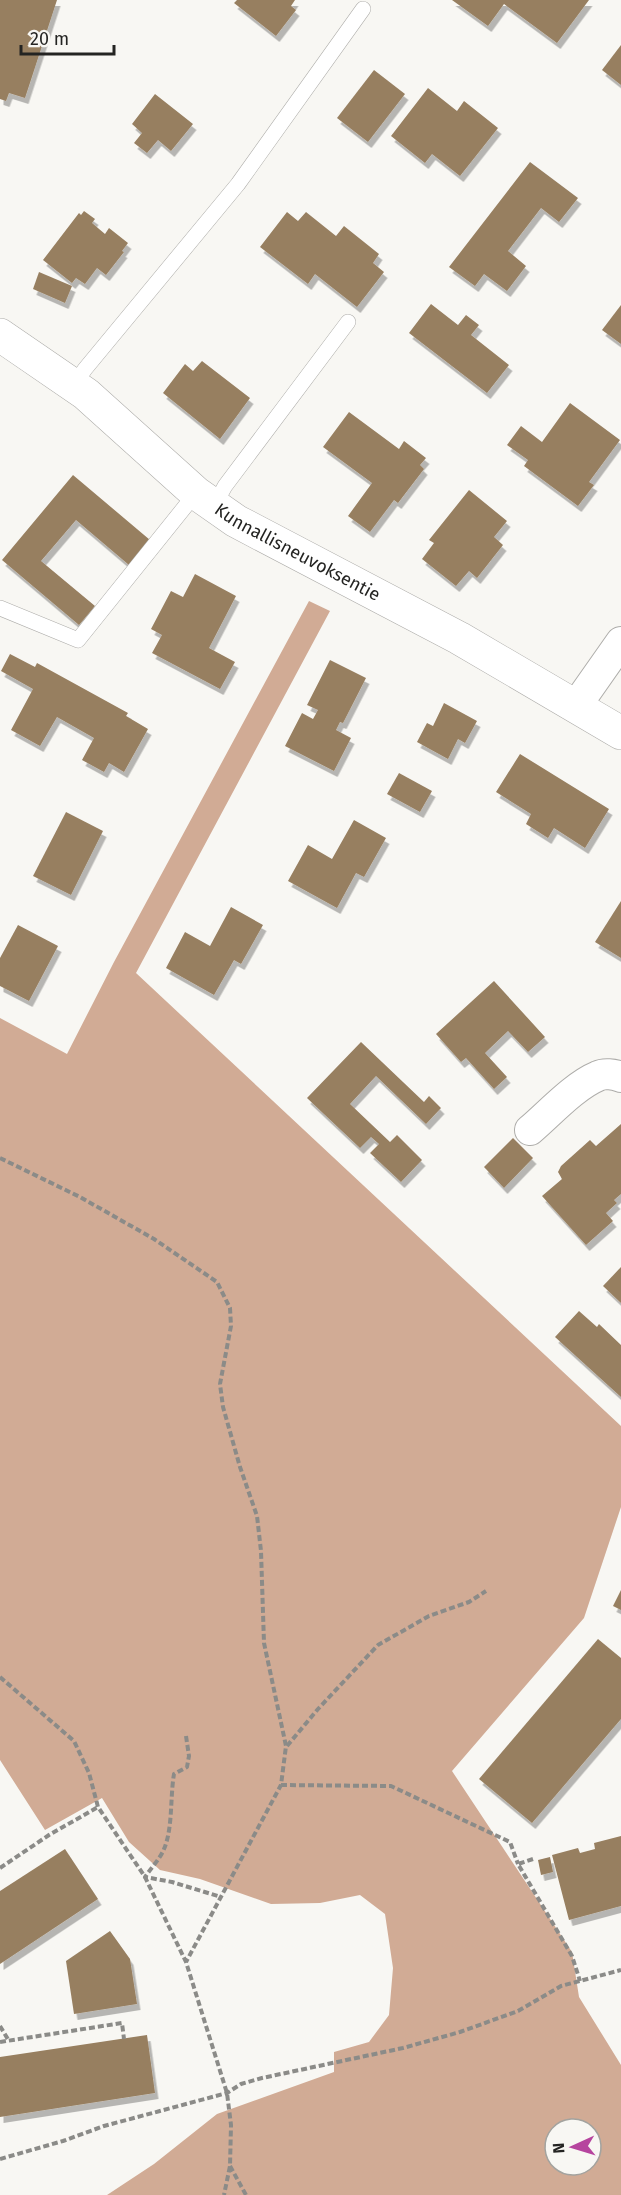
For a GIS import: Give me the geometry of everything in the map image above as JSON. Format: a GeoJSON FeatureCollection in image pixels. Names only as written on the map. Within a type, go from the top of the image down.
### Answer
{"type":"FeatureCollection","features":[{"type":"Feature","properties":{"kind":"street","name":"Kunnallisneuvoksentie"},"geometry":{"type":"LineString","coordinates":[[0,335],[74,385],[205,499],[236,520],[459,638],[621,733]]}},
{"type":"Feature","properties":{"kind":"street"},"geometry":{"type":"LineString","coordinates":[[576,706],[621,642]]}},
{"type":"Feature","properties":{"kind":"street"},"geometry":{"type":"LineString","coordinates":[[530,1130],[584,1084],[600,1074],[621,1077]]}},
{"type":"Feature","properties":{"kind":"lane"},"geometry":{"type":"LineString","coordinates":[[74,385],[238,184],[363,9]]}},
{"type":"Feature","properties":{"kind":"lane"},"geometry":{"type":"LineString","coordinates":[[0,608],[78,640],[205,499],[225,486],[348,322]]}},
{"type":"Feature","properties":{"kind":"path"},"geometry":{"type":"LineString","coordinates":[[0,1158],[80,1197],[154,1239],[217,1282],[230,1308],[231,1326],[220,1384],[223,1407],[257,1516],[261,1551],[264,1643],[286,1746],[281,1785],[186,1962]]}},
{"type":"Feature","properties":{"kind":"path"},"geometry":{"type":"LineString","coordinates":[[286,1746],[378,1645],[429,1616],[469,1602],[486,1591]]}},
{"type":"Feature","properties":{"kind":"path"},"geometry":{"type":"LineString","coordinates":[[0,1677],[74,1741],[89,1773],[98,1807],[145,1877],[186,1962],[227,2093],[231,2125],[230,2166],[224,2195]]}},
{"type":"Feature","properties":{"kind":"path"},"geometry":{"type":"LineString","coordinates":[[145,1877],[164,1849],[169,1826],[170,1796],[174,1774],[187,1767],[189,1756],[186,1736]]}},
{"type":"Feature","properties":{"kind":"path"},"geometry":{"type":"LineString","coordinates":[[281,1785],[391,1786],[510,1842],[518,1864],[572,1956],[580,1981]]}},
{"type":"Feature","properties":{"kind":"path"},"geometry":{"type":"LineString","coordinates":[[0,1868],[49,1835],[98,1807]]}},
{"type":"Feature","properties":{"kind":"path"},"geometry":{"type":"LineString","coordinates":[[518,1864],[533,1859]]}},
{"type":"Feature","properties":{"kind":"path"},"geometry":{"type":"LineString","coordinates":[[145,1877],[172,1881],[221,1898]]}},
{"type":"Feature","properties":{"kind":"path"},"geometry":{"type":"LineString","coordinates":[[0,2159],[63,2141],[104,2126],[227,2093],[240,2084],[403,2048],[460,2032],[518,2011],[561,1986],[621,1970]]}},
{"type":"Feature","properties":{"kind":"path"},"geometry":{"type":"LineString","coordinates":[[0,2042],[122,2023],[124,2038]]}},
{"type":"Feature","properties":{"kind":"path"},"geometry":{"type":"LineString","coordinates":[[0,2026],[9,2041]]}},
{"type":"Feature","properties":{"kind":"path"},"geometry":{"type":"LineString","coordinates":[[230,2166],[246,2195]]}},
{"type":"Feature","properties":{"kind":"shaded area"},"geometry":{"type":"Polygon","coordinates":[[[309,601],[330,611],[136,973],[621,1426],[621,1507],[584,1618],[452,1771],[572,1952],[579,1997],[621,2065],[621,2195],[107,2195],[154,2164],[217,2114],[334,2072],[334,2052],[369,2042],[389,2015],[393,1968],[385,1914],[360,1895],[320,1903],[271,1904],[200,1879],[160,1870],[129,1842],[102,1798],[45,1830],[0,1760],[0,1018],[67,1054],[114,962],[309,601]]]}},
{"type":"Feature","properties":{"kind":"building"},"geometry":{"type":"Polygon","coordinates":[[[0,0],[57,0],[25,98],[9,93],[6,101],[0,99],[0,0]]]}},
{"type":"Feature","properties":{"kind":"building"},"geometry":{"type":"Polygon","coordinates":[[[237,0],[295,0],[291,6],[296,10],[276,36],[234,3],[237,0]]]}},
{"type":"Feature","properties":{"kind":"building"},"geometry":{"type":"Polygon","coordinates":[[[452,0],[589,0],[557,43],[504,4],[488,26],[452,0]]]}},
{"type":"Feature","properties":{"kind":"building"},"geometry":{"type":"Polygon","coordinates":[[[621,45],[621,85],[602,70],[621,45]]]}},
{"type":"Feature","properties":{"kind":"building"},"geometry":{"type":"Polygon","coordinates":[[[374,70],[405,94],[368,142],[337,118],[374,70]]]}},
{"type":"Feature","properties":{"kind":"building"},"geometry":{"type":"Polygon","coordinates":[[[428,88],[457,111],[464,101],[498,128],[460,176],[432,154],[425,163],[391,136],[428,88]]]}},
{"type":"Feature","properties":{"kind":"building"},"geometry":{"type":"Polygon","coordinates":[[[155,94],[193,124],[171,151],[158,140],[147,153],[134,143],[142,133],[132,124],[155,94]]]}},
{"type":"Feature","properties":{"kind":"building"},"geometry":{"type":"Polygon","coordinates":[[[530,162],[578,198],[559,222],[541,208],[508,251],[526,266],[507,291],[484,274],[475,286],[449,267],[530,162]]]}},
{"type":"Feature","properties":{"kind":"building"},"geometry":{"type":"Polygon","coordinates":[[[84,211],[95,219],[92,223],[105,234],[109,228],[128,243],[122,251],[124,252],[106,275],[97,268],[85,284],[76,278],[72,283],[43,260],[79,213],[81,215],[84,211]]]}},
{"type":"Feature","properties":{"kind":"building"},"geometry":{"type":"Polygon","coordinates":[[[287,212],[298,221],[306,212],[336,236],[344,226],[379,254],[373,263],[384,272],[357,307],[315,274],[308,284],[260,247],[287,212]]]}},
{"type":"Feature","properties":{"kind":"building"},"geometry":{"type":"Polygon","coordinates":[[[39,272],[72,286],[65,303],[33,289],[39,272]]]}},
{"type":"Feature","properties":{"kind":"building"},"geometry":{"type":"Polygon","coordinates":[[[431,304],[458,325],[466,315],[479,325],[471,335],[509,365],[487,393],[409,333],[431,304]]]}},
{"type":"Feature","properties":{"kind":"building"},"geometry":{"type":"Polygon","coordinates":[[[621,305],[621,344],[602,330],[621,305]]]}},
{"type":"Feature","properties":{"kind":"building"},"geometry":{"type":"Polygon","coordinates":[[[202,361],[250,398],[220,439],[163,393],[185,364],[193,371],[202,361]]]}},
{"type":"Feature","properties":{"kind":"building"},"geometry":{"type":"Polygon","coordinates":[[[570,403],[620,440],[589,482],[594,485],[578,506],[524,466],[528,460],[507,445],[521,426],[542,442],[570,403]]]}},
{"type":"Feature","properties":{"kind":"building"},"geometry":{"type":"Polygon","coordinates":[[[349,412],[399,449],[404,441],[426,458],[420,465],[424,469],[398,503],[394,500],[370,532],[348,516],[372,483],[323,447],[349,412]]]}},
{"type":"Feature","properties":{"kind":"building"},"geometry":{"type":"Polygon","coordinates":[[[73,475],[150,540],[129,565],[76,520],[41,561],[95,606],[79,625],[2,560],[73,475]]]}},
{"type":"Feature","properties":{"kind":"building"},"geometry":{"type":"Polygon","coordinates":[[[469,490],[507,521],[494,537],[503,545],[477,578],[469,571],[456,586],[422,559],[434,543],[429,540],[469,490]]]}},
{"type":"Feature","properties":{"kind":"building"},"geometry":{"type":"Polygon","coordinates":[[[195,574],[236,596],[209,648],[235,662],[220,689],[152,653],[162,635],[151,629],[171,591],[183,597],[195,574]]]}},
{"type":"Feature","properties":{"kind":"building"},"geometry":{"type":"Polygon","coordinates":[[[10,654],[35,667],[37,663],[128,713],[126,716],[148,729],[124,772],[109,763],[104,772],[82,760],[94,738],[57,717],[40,746],[11,730],[33,689],[1,671],[10,654]]]}},
{"type":"Feature","properties":{"kind":"building"},"geometry":{"type":"Polygon","coordinates":[[[330,660],[366,678],[343,723],[340,722],[336,730],[351,738],[334,771],[285,746],[302,713],[313,719],[318,710],[307,705],[330,660]]]}},
{"type":"Feature","properties":{"kind":"building"},"geometry":{"type":"Polygon","coordinates":[[[444,703],[477,721],[465,743],[458,739],[448,759],[417,742],[427,723],[433,726],[444,703]]]}},
{"type":"Feature","properties":{"kind":"building"},"geometry":{"type":"Polygon","coordinates":[[[520,754],[609,809],[585,848],[554,828],[548,838],[526,824],[531,814],[496,792],[520,754]]]}},
{"type":"Feature","properties":{"kind":"building"},"geometry":{"type":"Polygon","coordinates":[[[399,773],[432,791],[420,812],[387,794],[399,773]]]}},
{"type":"Feature","properties":{"kind":"building"},"geometry":{"type":"Polygon","coordinates":[[[66,812],[103,831],[71,895],[33,876],[66,812]]]}},
{"type":"Feature","properties":{"kind":"building"},"geometry":{"type":"Polygon","coordinates":[[[354,820],[386,838],[364,877],[356,873],[337,908],[288,881],[308,845],[332,859],[354,820]]]}},
{"type":"Feature","properties":{"kind":"building"},"geometry":{"type":"Polygon","coordinates":[[[621,901],[621,958],[595,942],[621,901]]]}},
{"type":"Feature","properties":{"kind":"building"},"geometry":{"type":"Polygon","coordinates":[[[231,907],[263,925],[241,964],[234,960],[214,995],[166,968],[185,932],[210,946],[231,907]]]}},
{"type":"Feature","properties":{"kind":"building"},"geometry":{"type":"Polygon","coordinates":[[[18,925],[58,946],[29,1001],[0,986],[0,958],[18,925]]]}},
{"type":"Feature","properties":{"kind":"building"},"geometry":{"type":"Polygon","coordinates":[[[494,981],[545,1037],[528,1052],[508,1031],[485,1053],[507,1077],[494,1089],[466,1058],[461,1062],[436,1034],[494,981]]]}},
{"type":"Feature","properties":{"kind":"building"},"geometry":{"type":"Polygon","coordinates":[[[361,1042],[424,1102],[429,1096],[441,1108],[426,1124],[376,1076],[350,1104],[390,1142],[397,1135],[422,1160],[401,1182],[370,1153],[379,1144],[371,1137],[360,1148],[307,1098],[361,1042]]]}},
{"type":"Feature","properties":{"kind":"building"},"geometry":{"type":"Polygon","coordinates":[[[621,1124],[621,1194],[614,1200],[617,1203],[606,1213],[613,1221],[586,1245],[542,1196],[562,1179],[558,1172],[561,1166],[590,1140],[596,1146],[621,1124]]]}},
{"type":"Feature","properties":{"kind":"building"},"geometry":{"type":"Polygon","coordinates":[[[513,1138],[533,1158],[504,1188],[484,1167],[513,1138]]]}},
{"type":"Feature","properties":{"kind":"building"},"geometry":{"type":"Polygon","coordinates":[[[621,1267],[621,1303],[603,1286],[621,1267]]]}},
{"type":"Feature","properties":{"kind":"building"},"geometry":{"type":"Polygon","coordinates":[[[579,1311],[597,1327],[599,1324],[621,1345],[621,1397],[555,1337],[579,1311]]]}},
{"type":"Feature","properties":{"kind":"building"},"geometry":{"type":"Polygon","coordinates":[[[621,1590],[621,1610],[613,1606],[621,1590]]]}},
{"type":"Feature","properties":{"kind":"building"},"geometry":{"type":"Polygon","coordinates":[[[598,1639],[621,1658],[621,1719],[532,1823],[479,1779],[598,1639]]]}},
{"type":"Feature","properties":{"kind":"building"},"geometry":{"type":"Polygon","coordinates":[[[621,1836],[621,1906],[569,1920],[552,1855],[578,1848],[580,1853],[595,1849],[594,1843],[621,1836]]]}},
{"type":"Feature","properties":{"kind":"building"},"geometry":{"type":"Polygon","coordinates":[[[65,1849],[98,1899],[0,1964],[0,1891],[65,1849]]]}},
{"type":"Feature","properties":{"kind":"building"},"geometry":{"type":"Polygon","coordinates":[[[550,1857],[553,1872],[541,1875],[538,1860],[550,1857]]]}},
{"type":"Feature","properties":{"kind":"building"},"geometry":{"type":"Polygon","coordinates":[[[110,1931],[130,1959],[137,2004],[74,2014],[66,1961],[110,1931]]]}},
{"type":"Feature","properties":{"kind":"building"},"geometry":{"type":"Polygon","coordinates":[[[147,2035],[155,2093],[0,2117],[0,2057],[147,2035]]]}}]}
